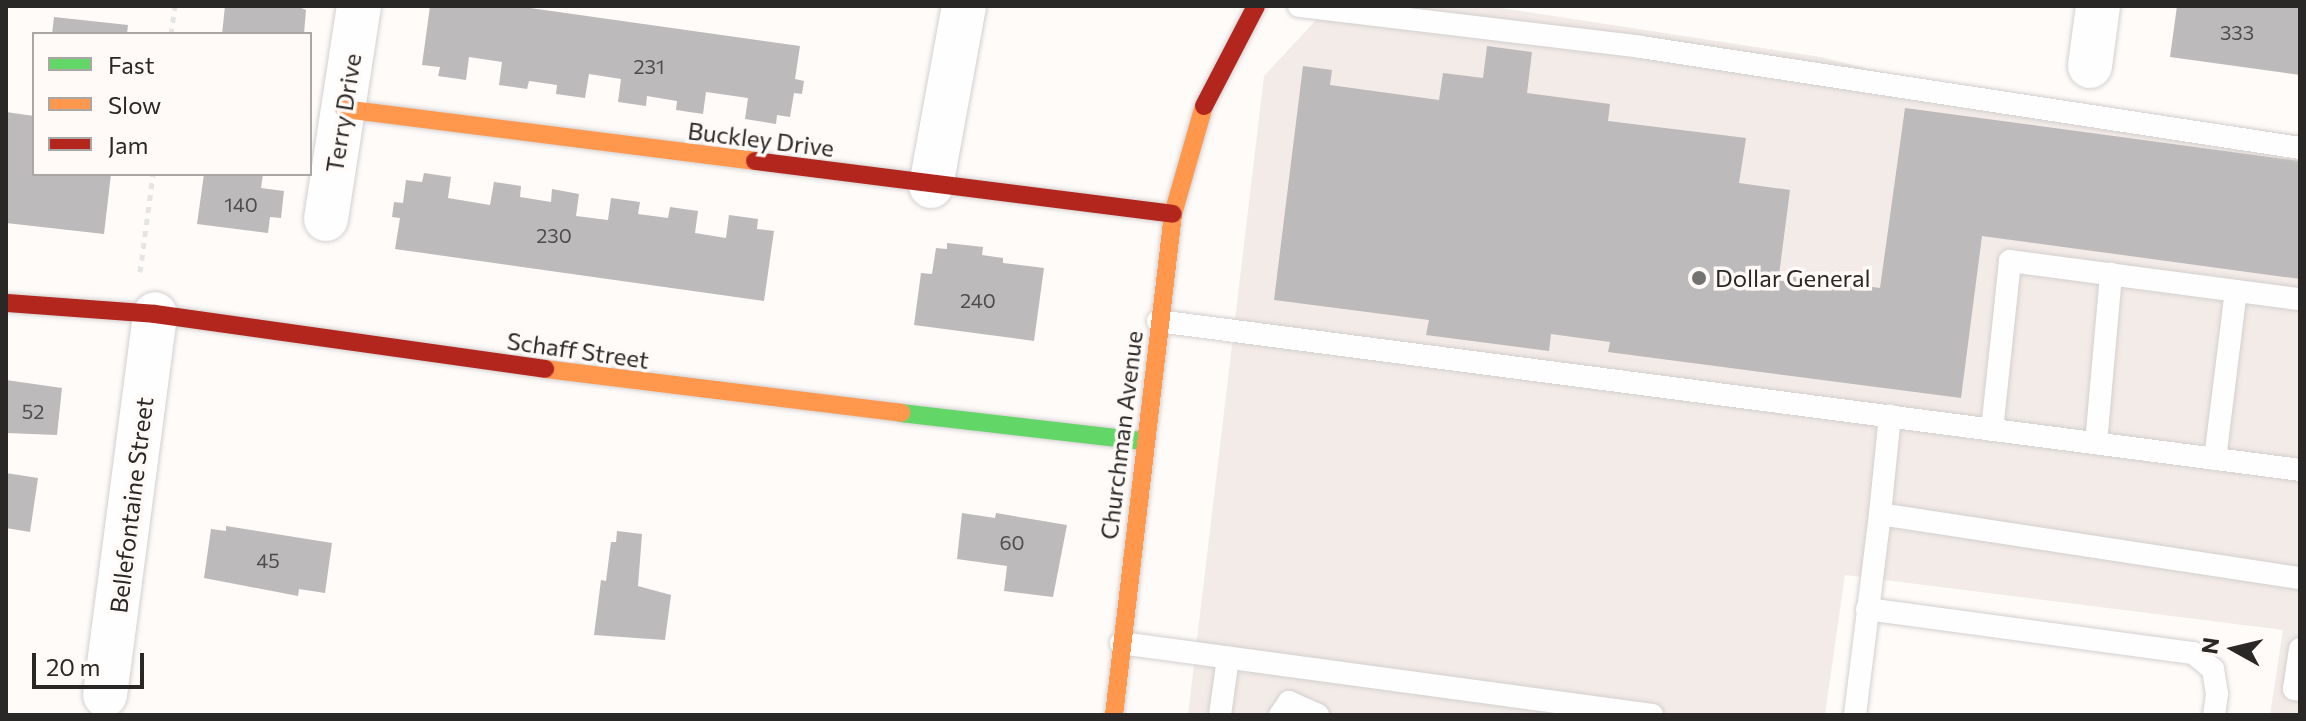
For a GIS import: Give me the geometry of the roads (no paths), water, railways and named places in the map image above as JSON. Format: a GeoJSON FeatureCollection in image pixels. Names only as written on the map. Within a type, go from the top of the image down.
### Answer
{"type":"FeatureCollection","features":[{"type":"Feature","properties":{"kind":"street","name":"Terry Drive"},"geometry":{"type":"LineString","coordinates":[[326,219],[359,6]]}},
{"type":"Feature","properties":{"kind":"street"},"geometry":{"type":"LineString","coordinates":[[931,186],[964,6]]}},
{"type":"Feature","properties":{"kind":"street","name":"Churchman Avenue"},"geometry":{"type":"LineString","coordinates":[[1114,715],[1143,441],[1173,214],[1184,163],[1214,82],[1256,6]]}},
{"type":"Feature","properties":{"kind":"street"},"geometry":{"type":"LineString","coordinates":[[2090,66],[2098,6]]}},
{"type":"Feature","properties":{"kind":"street","name":"Buckley Drive"},"geometry":{"type":"LineString","coordinates":[[344,109],[931,186],[1173,214]]}},
{"type":"Feature","properties":{"kind":"street","name":"Schaff Street"},"geometry":{"type":"LineString","coordinates":[[6,303],[145,314],[648,384],[1143,441]]}},
{"type":"Feature","properties":{"kind":"street","name":"Bellefontaine Street"},"geometry":{"type":"LineString","coordinates":[[105,695],[145,314]]}},
{"type":"Feature","properties":{"kind":"lane"},"geometry":{"type":"LineString","coordinates":[[1299,6],[1641,47],[2300,148]]}},
{"type":"Feature","properties":{"kind":"lane"},"geometry":{"type":"LineString","coordinates":[[1992,430],[2010,261],[2300,299]]}},
{"type":"Feature","properties":{"kind":"lane"},"geometry":{"type":"LineString","coordinates":[[2096,443],[2111,274]]}},
{"type":"Feature","properties":{"kind":"lane"},"geometry":{"type":"LineString","coordinates":[[2215,459],[2236,291]]}},
{"type":"Feature","properties":{"kind":"lane"},"geometry":{"type":"LineString","coordinates":[[1158,321],[2300,470]]}},
{"type":"Feature","properties":{"kind":"lane"},"geometry":{"type":"LineString","coordinates":[[1855,715],[1890,416]]}},
{"type":"Feature","properties":{"kind":"lane"},"geometry":{"type":"LineString","coordinates":[[1880,514],[2300,578]]}},
{"type":"Feature","properties":{"kind":"lane"},"geometry":{"type":"LineString","coordinates":[[1867,609],[2193,653],[2213,669],[2217,694],[2214,715]]}},
{"type":"Feature","properties":{"kind":"lane"},"geometry":{"type":"LineString","coordinates":[[1121,643],[1652,715]]}},
{"type":"Feature","properties":{"kind":"lane"},"geometry":{"type":"LineString","coordinates":[[2300,649],[2294,689],[2300,690]]}},
{"type":"Feature","properties":{"kind":"lane"},"geometry":{"type":"LineString","coordinates":[[1220,715],[1228,658]]}},
{"type":"Feature","properties":{"kind":"lane"},"geometry":{"type":"LineString","coordinates":[[1280,715],[1289,702],[1318,715]]}},
{"type":"Feature","properties":{"kind":"place","name":"Dollar General"},"geometry":{"type":"Point","coordinates":[1699,278]}}]}
